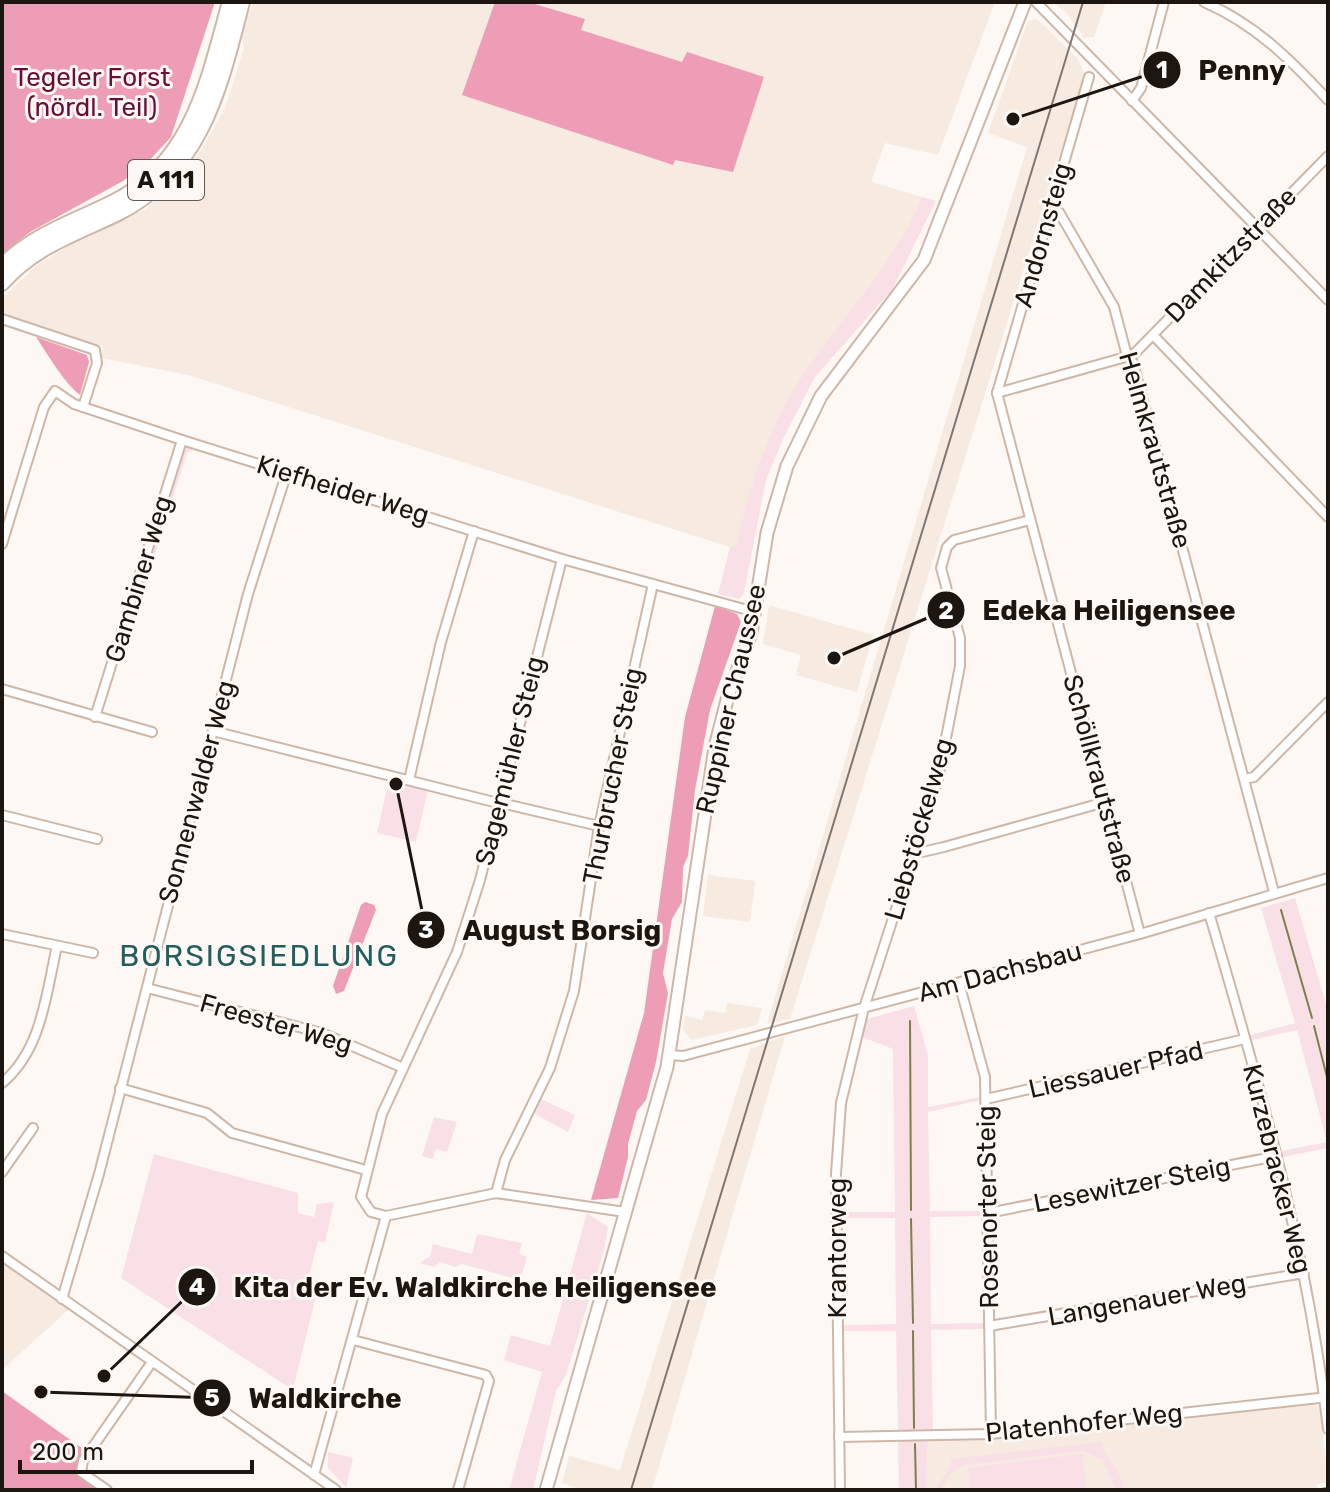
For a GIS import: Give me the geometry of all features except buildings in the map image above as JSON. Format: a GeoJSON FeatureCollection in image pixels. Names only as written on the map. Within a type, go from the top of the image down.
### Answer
{"type":"FeatureCollection","features":[{"type":"Feature","properties":{"kind":"highway","name":"A 111"},"geometry":{"type":"LineString","coordinates":[[2,266],[48,231],[133,191],[169,159],[197,113],[230,2]]}},
{"type":"Feature","properties":{"kind":"highway","name":"A 111"},"geometry":{"type":"LineString","coordinates":[[2,283],[48,245],[141,199],[180,164],[197,139],[216,97],[242,2]]}},
{"type":"Feature","properties":{"kind":"main road","name":"Ruppiner Chaussee"},"geometry":{"type":"LineString","coordinates":[[546,1490],[669,1055],[711,769],[721,718],[755,612],[771,516],[803,428],[821,396],[924,260],[1025,2]]}},
{"type":"Feature","properties":{"kind":"street"},"geometry":{"type":"LineString","coordinates":[[1036,2],[1328,300]]}},
{"type":"Feature","properties":{"kind":"street"},"geometry":{"type":"LineString","coordinates":[[1132,101],[1141,88],[1164,2]]}},
{"type":"Feature","properties":{"kind":"street"},"geometry":{"type":"LineString","coordinates":[[1204,2],[1264,36],[1328,100]]}},
{"type":"Feature","properties":{"kind":"street","name":"Andornsteig"},"geometry":{"type":"LineString","coordinates":[[997,393],[1089,77]]}},
{"type":"Feature","properties":{"kind":"street","name":"Damkitzstraße"},"geometry":{"type":"LineString","coordinates":[[997,393],[1129,357],[1328,156]]}},
{"type":"Feature","properties":{"kind":"street","name":"Helmkrautstraße"},"geometry":{"type":"LineString","coordinates":[[1053,209],[1059,212],[1114,307],[1274,892]]}},
{"type":"Feature","properties":{"kind":"street"},"geometry":{"type":"LineString","coordinates":[[2,319],[95,350],[97,359],[83,407]]}},
{"type":"Feature","properties":{"kind":"street"},"geometry":{"type":"LineString","coordinates":[[1153,335],[1328,517]]}},
{"type":"Feature","properties":{"kind":"street","name":"Kiefheider Weg"},"geometry":{"type":"LineString","coordinates":[[2,544],[47,401],[55,391],[61,399],[182,440],[562,559],[755,612]]}},
{"type":"Feature","properties":{"kind":"street","name":"Schöllkrautstraße"},"geometry":{"type":"LineString","coordinates":[[997,393],[1140,934]]}},
{"type":"Feature","properties":{"kind":"street","name":"Gambiner Weg"},"geometry":{"type":"LineString","coordinates":[[95,717],[182,440]]}},
{"type":"Feature","properties":{"kind":"street","name":"Sonnenwalder Weg"},"geometry":{"type":"LineString","coordinates":[[62,1299],[147,988],[248,594],[287,472]]}},
{"type":"Feature","properties":{"kind":"street","name":"Liebstöckelweg"},"geometry":{"type":"LineString","coordinates":[[864,1008],[938,779],[961,657],[960,638],[941,568],[943,558],[954,540],[1030,520]]}},
{"type":"Feature","properties":{"kind":"street"},"geometry":{"type":"LineString","coordinates":[[409,780],[441,642],[474,531]]}},
{"type":"Feature","properties":{"kind":"street","name":"Sagemühler Steig"},"geometry":{"type":"LineString","coordinates":[[386,1216],[371,1212],[362,1200],[366,1170],[382,1114],[401,1067],[457,952],[502,803],[562,559]]}},
{"type":"Feature","properties":{"kind":"street","name":"Thurbrucher Steig"},"geometry":{"type":"LineString","coordinates":[[496,1193],[505,1160],[560,1041],[580,964],[599,826],[653,584]]}},
{"type":"Feature","properties":{"kind":"street"},"geometry":{"type":"LineString","coordinates":[[2,689],[152,732]]}},
{"type":"Feature","properties":{"kind":"street"},"geometry":{"type":"LineString","coordinates":[[1245,779],[1254,777],[1328,702]]}},
{"type":"Feature","properties":{"kind":"street"},"geometry":{"type":"LineString","coordinates":[[213,731],[599,826]]}},
{"type":"Feature","properties":{"kind":"street"},"geometry":{"type":"LineString","coordinates":[[916,849],[933,849],[1105,802]]}},
{"type":"Feature","properties":{"kind":"street"},"geometry":{"type":"LineString","coordinates":[[2,815],[97,839]]}},
{"type":"Feature","properties":{"kind":"street","name":"Am Dachsbau"},"geometry":{"type":"LineString","coordinates":[[669,1055],[683,1056],[959,983],[1140,934],[1328,878]]}},
{"type":"Feature","properties":{"kind":"street","name":"Kurzebracker Weg"},"geometry":{"type":"LineString","coordinates":[[1209,913],[1277,1156],[1304,1273],[1326,1397],[1328,1429]]}},
{"type":"Feature","properties":{"kind":"street"},"geometry":{"type":"LineString","coordinates":[[2,934],[93,953]]}},
{"type":"Feature","properties":{"kind":"street"},"geometry":{"type":"LineString","coordinates":[[2,1083],[28,1056],[57,946]]}},
{"type":"Feature","properties":{"kind":"street","name":"Rosenorter Steig"},"geometry":{"type":"LineString","coordinates":[[959,983],[985,1077],[991,1434]]}},
{"type":"Feature","properties":{"kind":"street","name":"Freester Weg"},"geometry":{"type":"LineString","coordinates":[[147,988],[322,1033],[401,1067]]}},
{"type":"Feature","properties":{"kind":"street","name":"Krantorweg"},"geometry":{"type":"LineString","coordinates":[[840,1490],[836,1174],[841,1103],[864,1008]]}},
{"type":"Feature","properties":{"kind":"street","name":"Liessauer Pfad"},"geometry":{"type":"LineString","coordinates":[[986,1099],[1245,1039]]}},
{"type":"Feature","properties":{"kind":"street"},"geometry":{"type":"LineString","coordinates":[[120,1088],[207,1113],[232,1133],[366,1170]]}},
{"type":"Feature","properties":{"kind":"street"},"geometry":{"type":"LineString","coordinates":[[2,1172],[33,1128]]}},
{"type":"Feature","properties":{"kind":"street","name":"Lesewitzer Steig"},"geometry":{"type":"LineString","coordinates":[[988,1213],[1277,1156]]}},
{"type":"Feature","properties":{"kind":"street"},"geometry":{"type":"LineString","coordinates":[[314,1475],[386,1216],[496,1193],[625,1212]]}},
{"type":"Feature","properties":{"kind":"street"},"geometry":{"type":"LineString","coordinates":[[2,1256],[336,1490]]}},
{"type":"Feature","properties":{"kind":"street","name":"Langenauer Weg"},"geometry":{"type":"LineString","coordinates":[[989,1326],[1304,1273]]}},
{"type":"Feature","properties":{"kind":"street"},"geometry":{"type":"LineString","coordinates":[[353,1340],[486,1375],[489,1381],[458,1490]]}},
{"type":"Feature","properties":{"kind":"street"},"geometry":{"type":"LineString","coordinates":[[107,1490],[81,1472],[83,1461],[152,1362]]}},
{"type":"Feature","properties":{"kind":"street","name":"Platenhofer Weg"},"geometry":{"type":"LineString","coordinates":[[839,1437],[991,1434],[1326,1397]]}},
{"type":"Feature","properties":{"kind":"shaded area"},"geometry":{"type":"Polygon","coordinates":[[[253,2],[995,2],[938,155],[885,143],[871,182],[922,197],[907,234],[885,269],[808,369],[785,407],[757,473],[736,549],[188,375],[102,358],[103,346],[2,313],[2,298],[36,266],[73,243],[146,209],[178,180],[202,149],[225,108],[244,48],[242,36],[253,2]]]}},
{"type":"Feature","properties":{"kind":"shaded area"},"geometry":{"type":"Polygon","coordinates":[[[1052,2],[1106,2],[1094,37],[1084,38],[1066,12],[1052,2]]]}},
{"type":"Feature","properties":{"kind":"shaded area"},"geometry":{"type":"Polygon","coordinates":[[[1037,19],[1077,58],[1085,73],[790,1019],[767,1024],[1027,147],[988,133],[1028,21],[1037,19]]]}},
{"type":"Feature","properties":{"kind":"shaded area"},"geometry":{"type":"Polygon","coordinates":[[[922,197],[936,201],[892,290],[815,377],[784,437],[766,480],[744,593],[740,599],[718,594],[730,547],[736,548],[760,462],[788,400],[815,358],[881,270],[922,197]]]}},
{"type":"Feature","properties":{"kind":"shaded area"},"geometry":{"type":"Polygon","coordinates":[[[183,447],[194,449],[187,453],[122,660],[116,663],[183,447]]]}},
{"type":"Feature","properties":{"kind":"shaded area"},"geometry":{"type":"Polygon","coordinates":[[[769,605],[873,635],[857,692],[796,675],[801,655],[763,644],[769,605]]]}},
{"type":"Feature","properties":{"kind":"shaded area"},"geometry":{"type":"Polygon","coordinates":[[[390,775],[429,785],[416,842],[377,833],[390,775]]]}},
{"type":"Feature","properties":{"kind":"shaded area"},"geometry":{"type":"Polygon","coordinates":[[[708,875],[755,881],[750,922],[703,916],[708,875]]]}},
{"type":"Feature","properties":{"kind":"shaded area"},"geometry":{"type":"Polygon","coordinates":[[[1295,898],[1328,1011],[1328,1148],[1283,1157],[1282,1151],[1327,1142],[1297,1030],[1252,1040],[1251,1035],[1295,1023],[1261,908],[1295,898]]]}},
{"type":"Feature","properties":{"kind":"shaded area"},"geometry":{"type":"Polygon","coordinates":[[[727,1003],[762,1008],[757,1025],[691,1040],[683,1029],[685,1016],[702,1020],[705,1010],[725,1013],[727,1003]]]}},
{"type":"Feature","properties":{"kind":"shaded area"},"geometry":{"type":"Polygon","coordinates":[[[914,1006],[928,1055],[928,1107],[981,1097],[981,1100],[928,1112],[930,1211],[982,1211],[982,1216],[930,1217],[931,1324],[984,1323],[984,1329],[931,1330],[933,1430],[898,1431],[896,1331],[844,1331],[844,1325],[896,1324],[895,1218],[843,1218],[843,1212],[895,1212],[893,1049],[862,1037],[867,1019],[914,1006]]]}},
{"type":"Feature","properties":{"kind":"shaded area"},"geometry":{"type":"Polygon","coordinates":[[[785,1036],[652,1490],[584,1490],[562,1483],[569,1456],[620,1470],[750,1049],[785,1036]]]}},
{"type":"Feature","properties":{"kind":"shaded area"},"geometry":{"type":"Polygon","coordinates":[[[541,1099],[575,1115],[568,1132],[535,1114],[541,1099]]]}},
{"type":"Feature","properties":{"kind":"shaded area"},"geometry":{"type":"Polygon","coordinates":[[[434,1117],[457,1122],[447,1152],[436,1149],[433,1159],[422,1156],[434,1117]]]}},
{"type":"Feature","properties":{"kind":"shaded area"},"geometry":{"type":"Polygon","coordinates":[[[154,1154],[298,1193],[298,1213],[314,1217],[317,1204],[334,1202],[325,1243],[318,1241],[308,1280],[319,1283],[293,1390],[121,1278],[154,1154]]]}},
{"type":"Feature","properties":{"kind":"shaded area"},"geometry":{"type":"Polygon","coordinates":[[[587,1213],[608,1227],[604,1251],[566,1375],[556,1391],[533,1490],[509,1490],[542,1372],[504,1360],[511,1335],[550,1346],[587,1213]]]}},
{"type":"Feature","properties":{"kind":"shaded area"},"geometry":{"type":"Polygon","coordinates":[[[477,1234],[522,1243],[519,1254],[527,1257],[520,1280],[462,1264],[456,1267],[440,1262],[434,1267],[419,1263],[430,1256],[433,1244],[472,1254],[477,1234]]]}},
{"type":"Feature","properties":{"kind":"shaded area"},"geometry":{"type":"Polygon","coordinates":[[[2,1262],[69,1309],[2,1370],[2,1262]]]}},
{"type":"Feature","properties":{"kind":"shaded area"},"geometry":{"type":"Polygon","coordinates":[[[1315,1404],[1320,1408],[1328,1482],[1317,1484],[1317,1488],[1309,1490],[926,1490],[928,1441],[1011,1438],[1315,1404]]]}},
{"type":"Feature","properties":{"kind":"shaded area"},"geometry":{"type":"Polygon","coordinates":[[[898,1441],[928,1441],[926,1490],[899,1490],[898,1441]]]}},
{"type":"Feature","properties":{"kind":"shaded area"},"geometry":{"type":"Polygon","coordinates":[[[1101,1442],[1124,1490],[1116,1490],[1103,1460],[1084,1451],[964,1465],[949,1474],[942,1490],[935,1490],[951,1466],[950,1459],[1101,1442]]]}},
{"type":"Feature","properties":{"kind":"shaded area"},"geometry":{"type":"Polygon","coordinates":[[[328,1452],[353,1458],[346,1487],[328,1468],[328,1452]]]}},
{"type":"Feature","properties":{"kind":"shaded area"},"geometry":{"type":"Polygon","coordinates":[[[1082,1454],[1086,1490],[970,1490],[968,1468],[1082,1454]]]}},
{"type":"Feature","properties":{"kind":"green space","name":"Tegeler Forst (nördl. Teil)"},"geometry":{"type":"Polygon","coordinates":[[[2,2],[215,2],[171,137],[148,162],[123,181],[30,232],[2,254],[2,2]]]}},
{"type":"Feature","properties":{"kind":"green space"},"geometry":{"type":"Polygon","coordinates":[[[495,2],[528,2],[585,19],[581,30],[682,62],[687,52],[764,77],[733,172],[675,160],[673,165],[462,95],[495,2]]]}},
{"type":"Feature","properties":{"kind":"green space"},"geometry":{"type":"Polygon","coordinates":[[[36,337],[87,355],[89,362],[80,395],[62,376],[36,337]]]}},
{"type":"Feature","properties":{"kind":"green space"},"geometry":{"type":"Polygon","coordinates":[[[715,606],[737,614],[741,622],[710,710],[695,790],[688,856],[683,867],[682,902],[672,919],[663,973],[668,993],[656,1062],[646,1100],[637,1111],[618,1198],[591,1200],[644,1013],[685,717],[715,606]]]}},
{"type":"Feature","properties":{"kind":"green space"},"geometry":{"type":"Polygon","coordinates":[[[365,902],[374,905],[376,910],[344,991],[336,994],[333,986],[361,905],[365,902]]]}},
{"type":"Feature","properties":{"kind":"green space"},"geometry":{"type":"Polygon","coordinates":[[[2,1391],[83,1449],[81,1472],[107,1490],[2,1490],[2,1391]]]}},
{"type":"Feature","properties":{"kind":"waterway"},"geometry":{"type":"LineString","coordinates":[[1281,910],[1312,1018]]}},
{"type":"Feature","properties":{"kind":"waterway"},"geometry":{"type":"LineString","coordinates":[[910,1021],[911,1210]]}},
{"type":"Feature","properties":{"kind":"waterway"},"geometry":{"type":"LineString","coordinates":[[1314,1026],[1328,1081]]}},
{"type":"Feature","properties":{"kind":"waterway"},"geometry":{"type":"LineString","coordinates":[[911,1219],[913,1323]]}},
{"type":"Feature","properties":{"kind":"waterway"},"geometry":{"type":"LineString","coordinates":[[913,1331],[914,1428]]}},
{"type":"Feature","properties":{"kind":"waterway"},"geometry":{"type":"LineString","coordinates":[[915,1444],[916,1490]]}},
{"type":"Feature","properties":{"kind":"waterway"},"geometry":{"type":"LineString","coordinates":[[1315,1490],[1327,1488]]}},
{"type":"Feature","properties":{"kind":"tram line"},"geometry":{"type":"LineString","coordinates":[[631,1490],[1083,2]]}},
{"type":"Feature","properties":{"kind":"place","name":"Penny"},"geometry":{"type":"Point","coordinates":[1013,119]}},
{"type":"Feature","properties":{"kind":"place","name":"Edeka Heiligensee"},"geometry":{"type":"Point","coordinates":[834,658]}},
{"type":"Feature","properties":{"kind":"place","name":"August Borsig"},"geometry":{"type":"Point","coordinates":[396,784]}},
{"type":"Feature","properties":{"kind":"place","name":"Kita der Ev. Waldkirche Heiligensee"},"geometry":{"type":"Point","coordinates":[104,1376]}},
{"type":"Feature","properties":{"kind":"place","name":"Waldkirche"},"geometry":{"type":"Point","coordinates":[41,1392]}},
{"type":"Feature","properties":{"kind":"district","name":"BORSIGSIEDLUNG"},"geometry":{"type":"Point","coordinates":[259,956]}}]}
